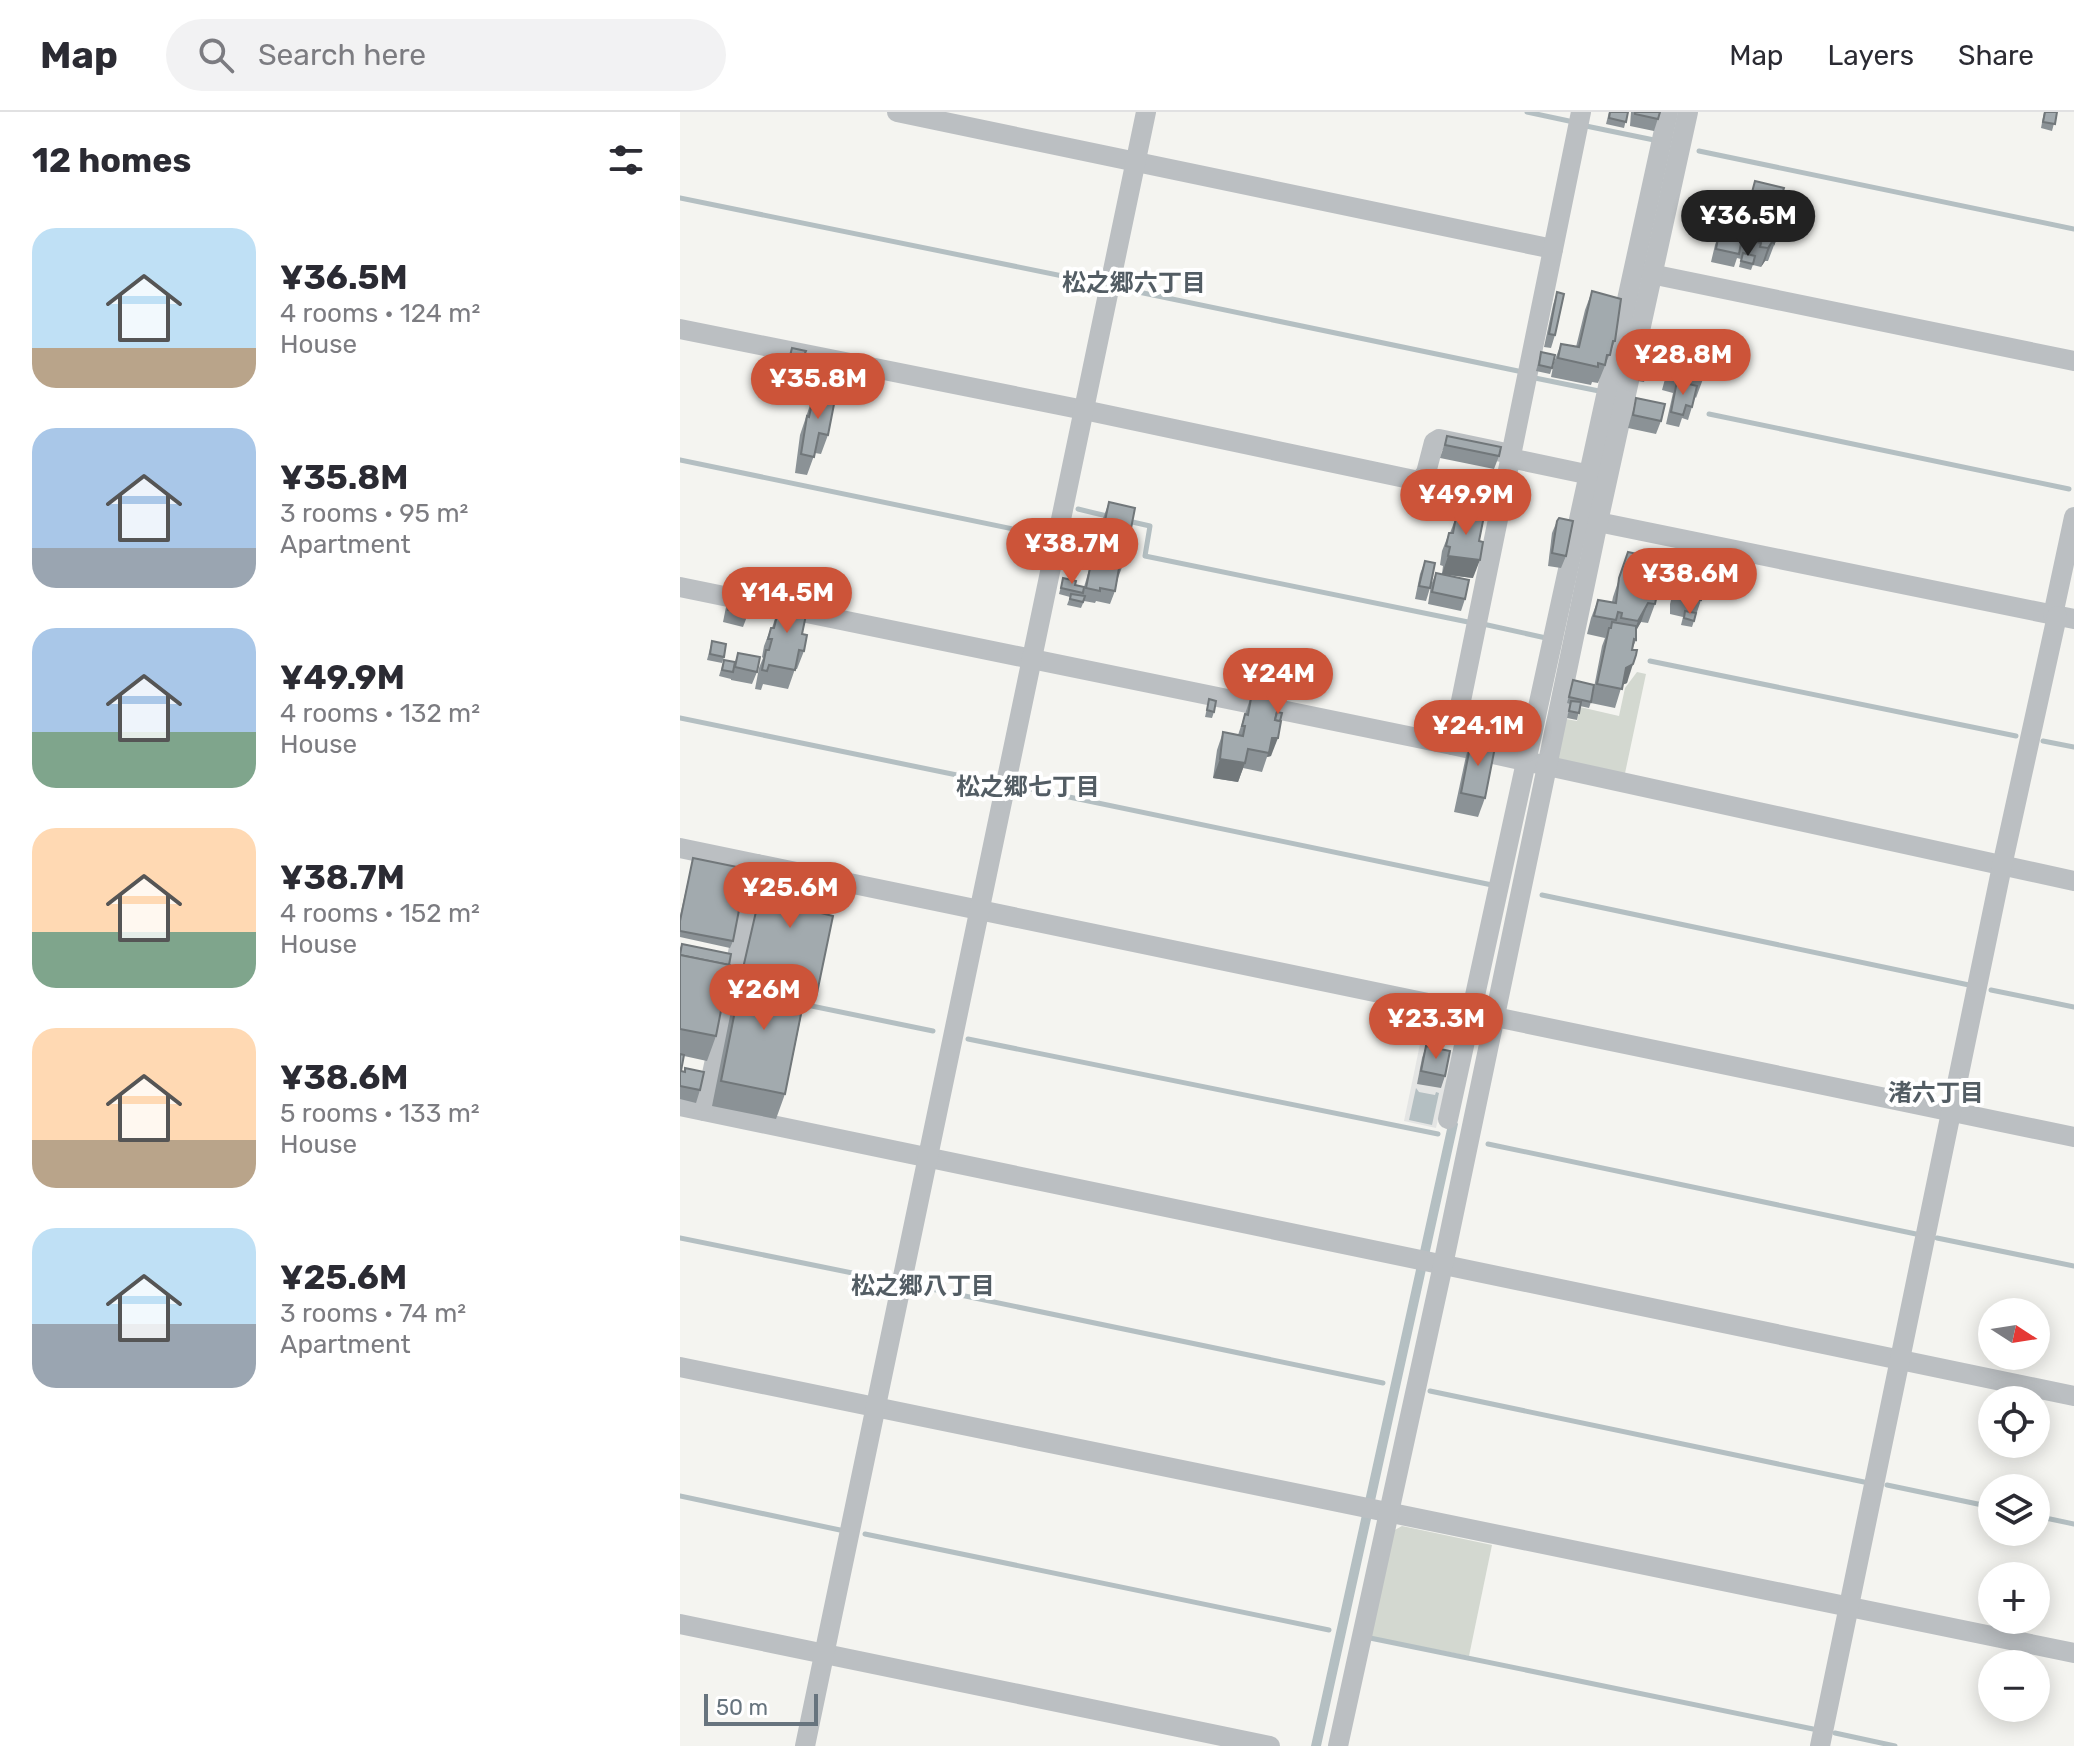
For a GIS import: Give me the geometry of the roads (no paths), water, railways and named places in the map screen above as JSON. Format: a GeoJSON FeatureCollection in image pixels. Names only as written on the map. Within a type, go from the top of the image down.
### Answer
{"type":"FeatureCollection","features":[{"type":"Feature","properties":{"kind":"street"},"geometry":{"type":"LineString","coordinates":[[897,112],[1553,249]]}},
{"type":"Feature","properties":{"kind":"street"},"geometry":{"type":"LineString","coordinates":[[805,1746],[878,1408],[1146,112]]}},
{"type":"Feature","properties":{"kind":"street"},"geometry":{"type":"LineString","coordinates":[[1452,745],[1581,112]]}},
{"type":"Feature","properties":{"kind":"street"},"geometry":{"type":"LineString","coordinates":[[1338,1746],[1376,1510],[1483,1015],[1546,765],[1598,522],[1598,477],[1668,112]]}},
{"type":"Feature","properties":{"kind":"street"},"geometry":{"type":"LineString","coordinates":[[1448,1119],[1483,1015],[1525,761],[1651,274],[1688,112]]}},
{"type":"Feature","properties":{"kind":"street"},"geometry":{"type":"LineString","coordinates":[[1651,274],[2074,361]]}},
{"type":"Feature","properties":{"kind":"street"},"geometry":{"type":"LineString","coordinates":[[680,329],[1419,481],[1426,473],[1434,442],[1439,439],[1598,477]]}},
{"type":"Feature","properties":{"kind":"street"},"geometry":{"type":"LineString","coordinates":[[1820,1746],[2002,866],[2061,617],[2074,517]]}},
{"type":"Feature","properties":{"kind":"street"},"geometry":{"type":"LineString","coordinates":[[1598,522],[2061,617]]}},
{"type":"Feature","properties":{"kind":"street"},"geometry":{"type":"LineString","coordinates":[[680,587],[1452,745],[2074,881]]}},
{"type":"Feature","properties":{"kind":"street"},"geometry":{"type":"LineString","coordinates":[[680,848],[2074,1137]]}},
{"type":"Feature","properties":{"kind":"street"},"geometry":{"type":"LineString","coordinates":[[704,1111],[757,864]]}},
{"type":"Feature","properties":{"kind":"street"},"geometry":{"type":"LineString","coordinates":[[680,1106],[2074,1396]]}},
{"type":"Feature","properties":{"kind":"street"},"geometry":{"type":"LineString","coordinates":[[680,1367],[2074,1653]]}},
{"type":"Feature","properties":{"kind":"street"},"geometry":{"type":"LineString","coordinates":[[680,1624],[1270,1746]]}},
{"type":"Feature","properties":{"kind":"waterway"},"geometry":{"type":"LineString","coordinates":[[1527,112],[1569,121]]}},
{"type":"Feature","properties":{"kind":"waterway"},"geometry":{"type":"LineString","coordinates":[[1586,126],[1654,140]]}},
{"type":"Feature","properties":{"kind":"waterway"},"geometry":{"type":"LineString","coordinates":[[1699,151],[2074,229]]}},
{"type":"Feature","properties":{"kind":"waterway"},"geometry":{"type":"LineString","coordinates":[[680,198],[1092,282]]}},
{"type":"Feature","properties":{"kind":"waterway"},"geometry":{"type":"LineString","coordinates":[[1124,289],[1518,371]]}},
{"type":"Feature","properties":{"kind":"waterway"},"geometry":{"type":"LineString","coordinates":[[1535,378],[1599,391]]}},
{"type":"Feature","properties":{"kind":"waterway"},"geometry":{"type":"LineString","coordinates":[[1709,414],[2069,489]]}},
{"type":"Feature","properties":{"kind":"waterway"},"geometry":{"type":"LineString","coordinates":[[680,460],[1037,534]]}},
{"type":"Feature","properties":{"kind":"waterway"},"geometry":{"type":"LineString","coordinates":[[1078,509],[1111,517]]}},
{"type":"Feature","properties":{"kind":"waterway"},"geometry":{"type":"LineString","coordinates":[[1128,521],[1150,526],[1145,556],[1468,622]]}},
{"type":"Feature","properties":{"kind":"waterway"},"geometry":{"type":"LineString","coordinates":[[1483,624],[1546,638]]}},
{"type":"Feature","properties":{"kind":"waterway"},"geometry":{"type":"LineString","coordinates":[[1650,661],[2016,736]]}},
{"type":"Feature","properties":{"kind":"waterway"},"geometry":{"type":"LineString","coordinates":[[680,718],[986,781]]}},
{"type":"Feature","properties":{"kind":"waterway"},"geometry":{"type":"LineString","coordinates":[[2043,741],[2074,747]]}},
{"type":"Feature","properties":{"kind":"waterway"},"geometry":{"type":"LineString","coordinates":[[1021,787],[1492,885]]}},
{"type":"Feature","properties":{"kind":"waterway"},"geometry":{"type":"LineString","coordinates":[[1542,895],[1969,985]]}},
{"type":"Feature","properties":{"kind":"waterway"},"geometry":{"type":"LineString","coordinates":[[1991,990],[2074,1007]]}},
{"type":"Feature","properties":{"kind":"waterway"},"geometry":{"type":"LineString","coordinates":[[797,1003],[933,1031]]}},
{"type":"Feature","properties":{"kind":"waterway"},"geometry":{"type":"LineString","coordinates":[[968,1039],[1438,1134]]}},
{"type":"Feature","properties":{"kind":"waterway"},"geometry":{"type":"LineString","coordinates":[[1488,1144],[1916,1234]]}},
{"type":"Feature","properties":{"kind":"waterway"},"geometry":{"type":"LineString","coordinates":[[680,1238],[882,1279]]}},
{"type":"Feature","properties":{"kind":"waterway"},"geometry":{"type":"LineString","coordinates":[[1937,1238],[2074,1266]]}},
{"type":"Feature","properties":{"kind":"waterway"},"geometry":{"type":"LineString","coordinates":[[917,1286],[1383,1383]]}},
{"type":"Feature","properties":{"kind":"waterway"},"geometry":{"type":"LineString","coordinates":[[1430,1391],[1864,1482]]}},
{"type":"Feature","properties":{"kind":"waterway"},"geometry":{"type":"LineString","coordinates":[[1887,1485],[1978,1504]]}},
{"type":"Feature","properties":{"kind":"waterway"},"geometry":{"type":"LineString","coordinates":[[680,1496],[840,1530]]}},
{"type":"Feature","properties":{"kind":"waterway"},"geometry":{"type":"LineString","coordinates":[[2050,1519],[2074,1524]]}},
{"type":"Feature","properties":{"kind":"waterway"},"geometry":{"type":"LineString","coordinates":[[865,1534],[1329,1630]]}},
{"type":"Feature","properties":{"kind":"waterway"},"geometry":{"type":"LineString","coordinates":[[1370,1638],[1813,1729]]}},
{"type":"Feature","properties":{"kind":"waterway"},"geometry":{"type":"LineString","coordinates":[[1835,1733],[1895,1746]]}},
{"type":"Feature","properties":{"kind":"district","name":"松之郷六丁目"},"geometry":{"type":"Point","coordinates":[1134,283]}},
{"type":"Feature","properties":{"kind":"district","name":"松之郷七丁目"},"geometry":{"type":"Point","coordinates":[1028,787]}},
{"type":"Feature","properties":{"kind":"district","name":"渚六丁目"},"geometry":{"type":"Point","coordinates":[1936,1093]}},
{"type":"Feature","properties":{"kind":"district","name":"松之郷八丁目"},"geometry":{"type":"Point","coordinates":[923,1286]}}]}
